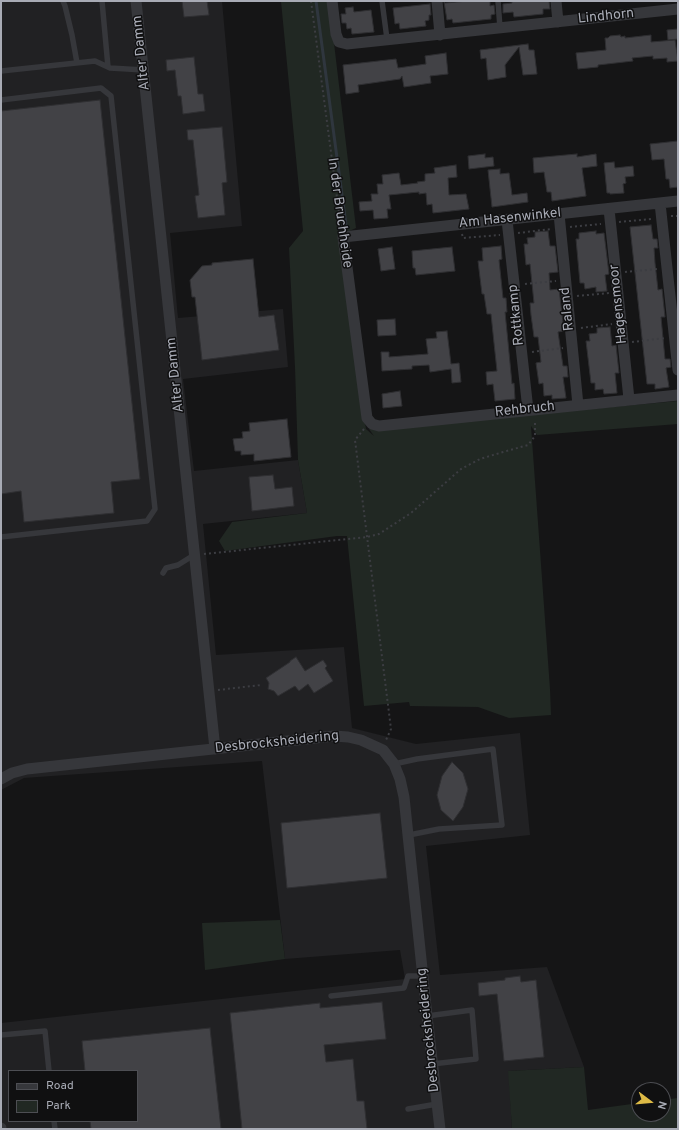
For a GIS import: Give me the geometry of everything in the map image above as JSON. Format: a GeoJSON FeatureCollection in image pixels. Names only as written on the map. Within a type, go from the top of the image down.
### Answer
{"type":"FeatureCollection","features":[{"type":"Feature","properties":{"kind":"street","name":"Alter Damm"},"geometry":{"type":"LineString","coordinates":[[136,1],[215,749]]}},
{"type":"Feature","properties":{"kind":"street","name":"Lindhorn"},"geometry":{"type":"LineString","coordinates":[[332,1],[336,34],[339,42],[347,44],[678,9]]}},
{"type":"Feature","properties":{"kind":"street"},"geometry":{"type":"LineString","coordinates":[[437,1],[440,34]]}},
{"type":"Feature","properties":{"kind":"street","name":"Lindhorn"},"geometry":{"type":"LineString","coordinates":[[556,1],[558,22]]}},
{"type":"Feature","properties":{"kind":"street","name":"Am Hasenwinkel"},"geometry":{"type":"LineString","coordinates":[[343,237],[678,201]]}},
{"type":"Feature","properties":{"kind":"street"},"geometry":{"type":"LineString","coordinates":[[660,203],[678,370]]}},
{"type":"Feature","properties":{"kind":"street","name":"Hagensmoor"},"geometry":{"type":"LineString","coordinates":[[609,208],[629,399]]}},
{"type":"Feature","properties":{"kind":"street","name":"Raland"},"geometry":{"type":"LineString","coordinates":[[558,214],[578,405]]}},
{"type":"Feature","properties":{"kind":"street","name":"Rottkamp"},"geometry":{"type":"LineString","coordinates":[[507,220],[521,353],[531,409]]}},
{"type":"Feature","properties":{"kind":"street","name":"In der Bruchheide"},"geometry":{"type":"LineString","coordinates":[[343,237],[367,418],[372,424]]}},
{"type":"Feature","properties":{"kind":"street","name":"Rehbruch"},"geometry":{"type":"LineString","coordinates":[[372,424],[379,426],[531,409],[678,395]]}},
{"type":"Feature","properties":{"kind":"street","name":"Desbrocksheidering"},"geometry":{"type":"LineString","coordinates":[[1,778],[27,769],[334,736],[361,740],[383,750],[394,764],[400,779],[404,797],[440,1129]]}},
{"type":"Feature","properties":{"kind":"lane"},"geometry":{"type":"LineString","coordinates":[[63,1],[72,35],[77,63]]}},
{"type":"Feature","properties":{"kind":"lane"},"geometry":{"type":"LineString","coordinates":[[102,1],[108,67]]}},
{"type":"Feature","properties":{"kind":"lane"},"geometry":{"type":"LineString","coordinates":[[382,1],[387,40]]}},
{"type":"Feature","properties":{"kind":"lane"},"geometry":{"type":"LineString","coordinates":[[498,1],[500,28]]}},
{"type":"Feature","properties":{"kind":"lane"},"geometry":{"type":"LineString","coordinates":[[1,71],[95,62],[110,68],[144,70]]}},
{"type":"Feature","properties":{"kind":"lane"},"geometry":{"type":"LineString","coordinates":[[1,100],[101,88],[111,96],[155,509],[147,521],[1,537]]}},
{"type":"Feature","properties":{"kind":"lane"},"geometry":{"type":"LineString","coordinates":[[163,573],[166,568],[181,563],[194,555]]}},
{"type":"Feature","properties":{"kind":"lane"},"geometry":{"type":"LineString","coordinates":[[394,764],[417,759],[493,749],[502,825],[439,829],[409,835]]}},
{"type":"Feature","properties":{"kind":"lane"},"geometry":{"type":"LineString","coordinates":[[331,996],[404,988],[408,976],[423,976]]}},
{"type":"Feature","properties":{"kind":"lane"},"geometry":{"type":"LineString","coordinates":[[427,1016],[472,1010],[476,1058],[432,1064]]}},
{"type":"Feature","properties":{"kind":"lane"},"geometry":{"type":"LineString","coordinates":[[1,1035],[45,1031],[49,1070]]}},
{"type":"Feature","properties":{"kind":"lane"},"geometry":{"type":"LineString","coordinates":[[408,1109],[437,1104]]}},
{"type":"Feature","properties":{"kind":"path","name":"In der Bruchheide"},"geometry":{"type":"LineString","coordinates":[[311,1],[343,237]]}},
{"type":"Feature","properties":{"kind":"path"},"geometry":{"type":"LineString","coordinates":[[616,273],[667,268]]}},
{"type":"Feature","properties":{"kind":"path"},"geometry":{"type":"LineString","coordinates":[[514,285],[565,280]]}},
{"type":"Feature","properties":{"kind":"path"},"geometry":{"type":"LineString","coordinates":[[567,298],[618,292]]}},
{"type":"Feature","properties":{"kind":"path"},"geometry":{"type":"LineString","coordinates":[[571,329],[621,323]]}},
{"type":"Feature","properties":{"kind":"path"},"geometry":{"type":"LineString","coordinates":[[623,343],[674,337]]}},
{"type":"Feature","properties":{"kind":"path"},"geometry":{"type":"LineString","coordinates":[[521,353],[572,346]]}},
{"type":"Feature","properties":{"kind":"path"},"geometry":{"type":"LineString","coordinates":[[194,555],[367,537],[379,534],[411,513],[461,469],[480,459],[528,445],[535,436],[531,409]]}},
{"type":"Feature","properties":{"kind":"path"},"geometry":{"type":"LineString","coordinates":[[372,424],[362,431],[355,440],[391,729],[383,750]]}},
{"type":"Feature","properties":{"kind":"path"},"geometry":{"type":"LineString","coordinates":[[209,692],[261,685]]}},
{"type":"Feature","properties":{"kind":"shaded area"},"geometry":{"type":"Polygon","coordinates":[[[1,1],[222,1],[242,226],[170,233],[178,318],[283,309],[288,367],[183,379],[194,471],[298,460],[307,513],[203,524],[216,655],[344,647],[352,728],[416,744],[520,733],[530,835],[426,846],[440,975],[547,967],[584,1067],[509,1071],[512,1129],[1,1129],[1,1023],[405,979],[400,950],[285,959],[262,761],[24,778],[1,790],[1,1]]]}},
{"type":"Feature","properties":{"kind":"green space"},"geometry":{"type":"Polygon","coordinates":[[[281,1],[329,1],[356,228],[338,236],[366,429],[374,436],[369,429],[678,401],[678,424],[537,435],[531,426],[551,715],[509,718],[478,707],[410,706],[409,702],[364,706],[347,536],[337,536],[225,551],[219,541],[232,522],[307,513],[298,460],[289,248],[303,231],[281,1]]]}},
{"type":"Feature","properties":{"kind":"green space"},"geometry":{"type":"Polygon","coordinates":[[[280,920],[285,959],[205,970],[202,923],[280,920]]]}},
{"type":"Feature","properties":{"kind":"green space"},"geometry":{"type":"Polygon","coordinates":[[[584,1067],[588,1110],[631,1104],[631,1122],[671,1122],[671,1099],[678,1098],[678,1129],[512,1129],[508,1071],[584,1067]]]}},
{"type":"Feature","properties":{"kind":"building"},"geometry":{"type":"Polygon","coordinates":[[[182,1],[207,1],[209,15],[184,17],[182,1]]]}},
{"type":"Feature","properties":{"kind":"building"},"geometry":{"type":"Polygon","coordinates":[[[490,1],[490,6],[494,5],[495,14],[491,15],[491,19],[453,23],[452,19],[447,20],[444,2],[490,1]]]}},
{"type":"Feature","properties":{"kind":"building"},"geometry":{"type":"Polygon","coordinates":[[[512,1],[549,1],[550,9],[543,9],[543,14],[514,17],[513,12],[503,13],[503,4],[512,3],[512,1]]]}},
{"type":"Feature","properties":{"kind":"building"},"geometry":{"type":"Polygon","coordinates":[[[430,4],[431,15],[429,15],[429,20],[425,21],[426,26],[400,29],[399,23],[395,24],[393,8],[430,4]]]}},
{"type":"Feature","properties":{"kind":"building"},"geometry":{"type":"Polygon","coordinates":[[[353,7],[354,12],[371,10],[374,32],[352,34],[351,28],[347,29],[346,23],[342,23],[341,14],[346,14],[345,8],[353,7]]]}},
{"type":"Feature","properties":{"kind":"building"},"geometry":{"type":"Polygon","coordinates":[[[678,29],[678,39],[668,40],[667,30],[678,29]]]}},
{"type":"Feature","properties":{"kind":"building"},"geometry":{"type":"Polygon","coordinates":[[[620,35],[621,37],[625,36],[625,38],[651,35],[651,42],[675,40],[678,61],[667,62],[667,58],[653,59],[653,56],[632,58],[633,61],[578,69],[576,53],[606,50],[605,38],[620,35]]]}},
{"type":"Feature","properties":{"kind":"building"},"geometry":{"type":"Polygon","coordinates":[[[528,44],[529,50],[534,50],[537,74],[523,75],[519,47],[505,65],[506,77],[488,80],[486,58],[481,59],[480,50],[528,44]]]}},
{"type":"Feature","properties":{"kind":"building"},"geometry":{"type":"Polygon","coordinates":[[[446,53],[448,74],[430,76],[431,83],[404,87],[402,76],[400,79],[358,85],[359,92],[346,94],[343,65],[396,59],[398,68],[426,64],[425,56],[446,53]]]}},
{"type":"Feature","properties":{"kind":"building"},"geometry":{"type":"Polygon","coordinates":[[[194,57],[198,94],[203,94],[205,111],[183,114],[181,96],[178,96],[175,70],[167,71],[166,60],[194,57]]]}},
{"type":"Feature","properties":{"kind":"building"},"geometry":{"type":"Polygon","coordinates":[[[100,100],[140,479],[111,482],[114,513],[24,522],[21,491],[1,494],[1,111],[100,100]]]}},
{"type":"Feature","properties":{"kind":"building"},"geometry":{"type":"Polygon","coordinates":[[[222,127],[227,182],[222,183],[225,215],[198,218],[195,196],[199,195],[193,140],[188,140],[187,130],[222,127]]]}},
{"type":"Feature","properties":{"kind":"building"},"geometry":{"type":"Polygon","coordinates":[[[678,141],[678,187],[670,188],[669,179],[666,179],[664,159],[652,160],[650,144],[678,141]]]}},
{"type":"Feature","properties":{"kind":"building"},"geometry":{"type":"Polygon","coordinates":[[[485,154],[485,158],[493,157],[494,166],[469,169],[468,156],[485,154]]]}},
{"type":"Feature","properties":{"kind":"building"},"geometry":{"type":"Polygon","coordinates":[[[577,154],[577,157],[596,154],[597,166],[582,168],[586,196],[552,201],[551,192],[547,192],[544,172],[534,173],[533,158],[577,154]]]}},
{"type":"Feature","properties":{"kind":"building"},"geometry":{"type":"Polygon","coordinates":[[[614,162],[615,168],[633,166],[634,176],[625,177],[626,183],[623,184],[624,193],[607,193],[604,163],[614,162]]]}},
{"type":"Feature","properties":{"kind":"building"},"geometry":{"type":"Polygon","coordinates":[[[456,165],[457,177],[448,178],[449,195],[466,194],[469,209],[433,213],[432,204],[427,205],[426,193],[419,194],[419,192],[389,195],[391,209],[387,209],[388,218],[374,219],[373,210],[360,211],[359,202],[372,201],[371,194],[378,194],[377,184],[383,184],[382,175],[399,173],[401,185],[418,183],[417,182],[425,181],[425,174],[435,173],[434,168],[456,165]]]}},
{"type":"Feature","properties":{"kind":"building"},"geometry":{"type":"Polygon","coordinates":[[[500,169],[500,174],[509,173],[512,195],[527,193],[528,202],[492,207],[488,170],[500,169]]]}},
{"type":"Feature","properties":{"kind":"building"},"geometry":{"type":"Polygon","coordinates":[[[651,225],[653,239],[657,239],[658,248],[654,248],[658,290],[662,289],[665,317],[661,317],[665,359],[670,359],[671,367],[666,368],[669,387],[655,389],[655,384],[647,384],[630,227],[651,225]]]}},
{"type":"Feature","properties":{"kind":"building"},"geometry":{"type":"Polygon","coordinates":[[[548,231],[550,246],[555,246],[558,272],[549,273],[550,290],[559,289],[564,331],[558,332],[563,366],[567,366],[568,377],[563,377],[566,398],[552,399],[552,395],[544,396],[543,383],[539,384],[536,363],[541,362],[538,337],[534,337],[530,303],[534,303],[530,264],[526,265],[524,244],[528,244],[527,238],[535,237],[535,232],[548,231]]]}},
{"type":"Feature","properties":{"kind":"building"},"geometry":{"type":"Polygon","coordinates":[[[596,231],[596,234],[604,233],[609,274],[605,275],[607,291],[596,292],[596,287],[585,289],[584,283],[580,283],[576,239],[579,239],[579,233],[596,231]]]}},
{"type":"Feature","properties":{"kind":"building"},"geometry":{"type":"Polygon","coordinates":[[[501,246],[502,259],[499,260],[503,298],[506,298],[507,312],[505,312],[512,384],[514,383],[515,399],[495,401],[493,384],[487,385],[486,372],[497,371],[491,314],[487,314],[484,294],[482,294],[478,261],[483,261],[482,248],[501,246]]]}},
{"type":"Feature","properties":{"kind":"building"},"geometry":{"type":"Polygon","coordinates":[[[392,247],[395,269],[381,271],[378,249],[392,247]]]}},
{"type":"Feature","properties":{"kind":"building"},"geometry":{"type":"Polygon","coordinates":[[[452,247],[455,271],[416,275],[415,268],[413,268],[412,251],[452,247]]]}},
{"type":"Feature","properties":{"kind":"building"},"geometry":{"type":"Polygon","coordinates":[[[253,259],[259,317],[274,315],[279,350],[202,360],[195,297],[192,297],[190,280],[202,266],[212,265],[212,263],[253,259]]]}},
{"type":"Feature","properties":{"kind":"building"},"geometry":{"type":"Polygon","coordinates":[[[395,319],[396,335],[378,336],[377,320],[395,319]]]}},
{"type":"Feature","properties":{"kind":"building"},"geometry":{"type":"Polygon","coordinates":[[[610,327],[612,346],[616,345],[619,373],[615,373],[617,393],[604,394],[603,389],[595,390],[595,383],[591,383],[586,341],[590,341],[589,334],[597,333],[597,328],[610,327]]]}},
{"type":"Feature","properties":{"kind":"building"},"geometry":{"type":"Polygon","coordinates":[[[447,331],[451,364],[459,363],[461,382],[452,383],[451,369],[430,372],[429,365],[412,366],[412,369],[382,371],[381,352],[389,352],[389,357],[428,354],[426,339],[437,338],[436,332],[447,331]]]}},
{"type":"Feature","properties":{"kind":"building"},"geometry":{"type":"Polygon","coordinates":[[[400,391],[402,406],[383,408],[382,394],[400,391]]]}},
{"type":"Feature","properties":{"kind":"building"},"geometry":{"type":"Polygon","coordinates":[[[287,419],[291,457],[254,461],[254,454],[241,455],[241,451],[235,451],[233,439],[243,438],[242,432],[250,431],[249,423],[287,419]]]}},
{"type":"Feature","properties":{"kind":"building"},"geometry":{"type":"Polygon","coordinates":[[[273,475],[275,489],[292,487],[294,506],[252,511],[249,477],[273,475]]]}},
{"type":"Feature","properties":{"kind":"building"},"geometry":{"type":"Polygon","coordinates":[[[296,657],[305,671],[323,660],[327,666],[325,668],[333,681],[314,693],[308,684],[299,691],[295,686],[278,696],[274,691],[268,689],[269,683],[266,678],[296,657]]]}},
{"type":"Feature","properties":{"kind":"building"},"geometry":{"type":"Polygon","coordinates":[[[452,762],[463,773],[468,789],[463,807],[453,821],[441,810],[437,795],[442,776],[452,762]]]}},
{"type":"Feature","properties":{"kind":"building"},"geometry":{"type":"Polygon","coordinates":[[[380,813],[387,878],[287,888],[281,823],[380,813]]]}},
{"type":"Feature","properties":{"kind":"building"},"geometry":{"type":"Polygon","coordinates":[[[520,976],[521,982],[536,980],[544,1057],[504,1061],[497,994],[479,996],[478,983],[505,980],[505,978],[520,976]]]}},
{"type":"Feature","properties":{"kind":"building"},"geometry":{"type":"Polygon","coordinates":[[[382,1002],[386,1039],[324,1045],[326,1062],[353,1059],[357,1101],[364,1101],[367,1129],[242,1129],[230,1013],[320,1003],[320,1008],[382,1002]]]}},
{"type":"Feature","properties":{"kind":"building"},"geometry":{"type":"Polygon","coordinates":[[[210,1028],[221,1129],[91,1129],[90,1122],[138,1122],[138,1070],[85,1070],[82,1041],[210,1028]]]}},
{"type":"Feature","properties":{"kind":"waterway"},"geometry":{"type":"LineString","coordinates":[[316,1],[346,225]]}}]}
